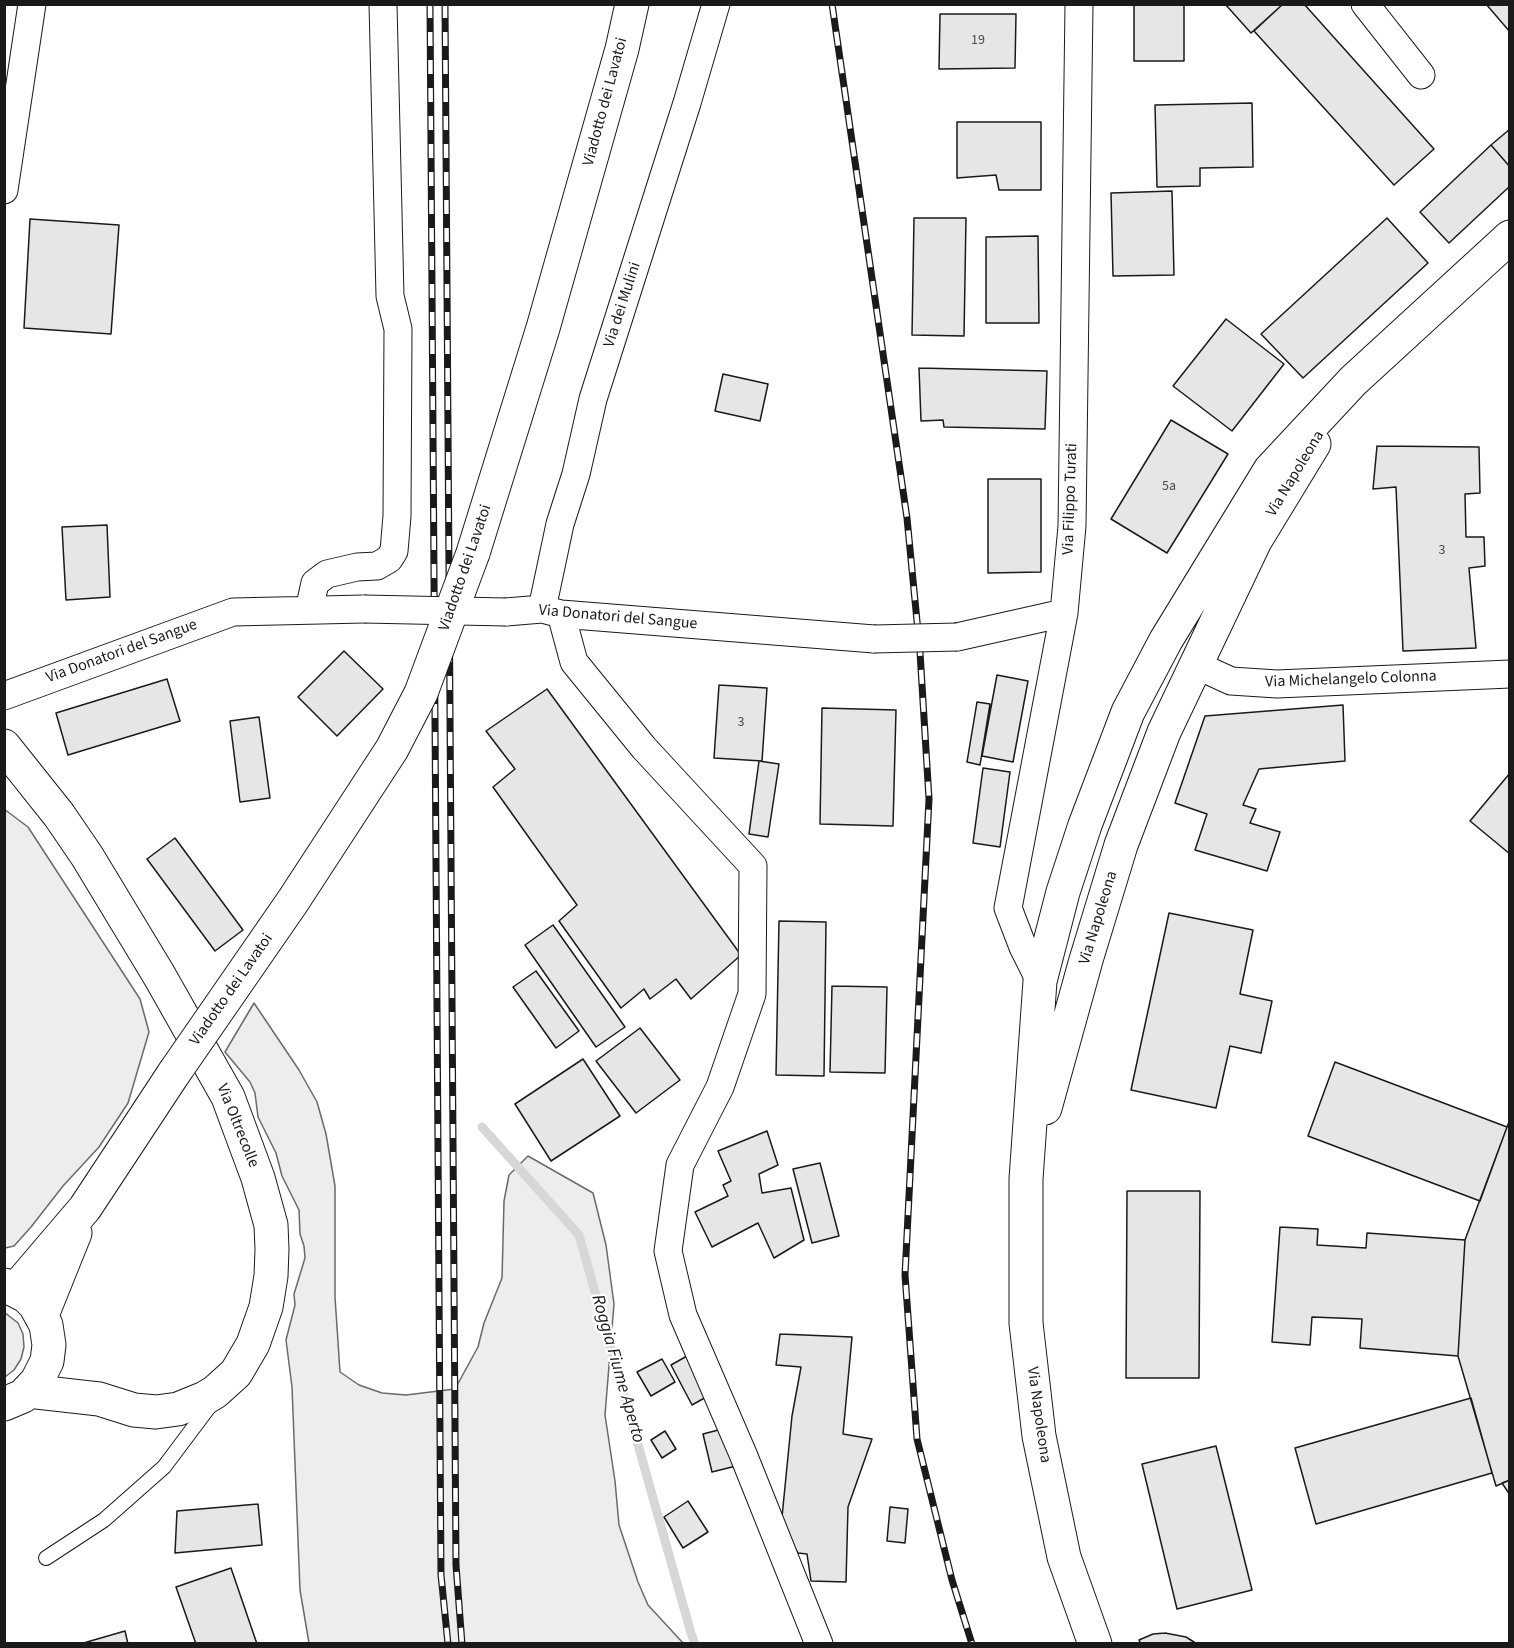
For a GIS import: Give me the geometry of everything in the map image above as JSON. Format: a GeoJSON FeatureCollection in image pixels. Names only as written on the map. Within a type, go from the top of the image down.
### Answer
{"type":"FeatureCollection","features":[{"type":"Feature","properties":{"kind":"main road","name":"Viadotto dei Lavatoi"},"geometry":{"type":"LineString","coordinates":[[85,1208],[174,1073],[293,901],[392,749],[421,693],[473,553],[509,441],[622,50],[632,4]]}},
{"type":"Feature","properties":{"kind":"main road","name":"Via Napoleona"},"geometry":{"type":"LineString","coordinates":[[1095,1644],[1064,1557],[1040,1436],[1026,1323],[1026,1179],[1054,1026],[1040,981],[1063,892],[1084,825],[1128,712],[1166,640],[1270,470],[1353,381],[1509,237]]}},
{"type":"Feature","properties":{"kind":"main road","name":"Via Napoleona"},"geometry":{"type":"LineString","coordinates":[[1026,1179],[1120,845],[1164,732],[1256,541],[1353,381]]}},
{"type":"Feature","properties":{"kind":"main road","name":"Via Napoleona"},"geometry":{"type":"LineString","coordinates":[[1196,665],[1200,585]]}},
{"type":"Feature","properties":{"kind":"main road","name":"Via Oltrecolle"},"geometry":{"type":"LineString","coordinates":[[4,746],[59,815],[99,876],[228,1096],[258,1178],[271,1226],[272,1249],[266,1307],[257,1336],[248,1355],[229,1380],[205,1398],[169,1411],[134,1410],[99,1399],[11,1402]]}},
{"type":"Feature","properties":{"kind":"main road"},"geometry":{"type":"LineString","coordinates":[[4,782],[59,815]]}},
{"type":"Feature","properties":{"kind":"main road"},"geometry":{"type":"LineString","coordinates":[[11,1402],[43,1373],[49,1352],[49,1335],[42,1315],[26,1296],[10,1287],[85,1208]]}},
{"type":"Feature","properties":{"kind":"main road"},"geometry":{"type":"LineString","coordinates":[[42,1315],[85,1208]]}},
{"type":"Feature","properties":{"kind":"main road","name":"Via Oltrecolle"},"geometry":{"type":"LineString","coordinates":[[49,1352],[68,1373],[99,1399]]}},
{"type":"Feature","properties":{"kind":"street"},"geometry":{"type":"LineString","coordinates":[[4,190],[32,4]]}},
{"type":"Feature","properties":{"kind":"street"},"geometry":{"type":"LineString","coordinates":[[309,610],[315,583],[327,574],[357,567],[377,566],[389,559],[394,551],[397,516],[398,329],[390,296],[383,4]]}},
{"type":"Feature","properties":{"kind":"street","name":"Via dei Mulini"},"geometry":{"type":"LineString","coordinates":[[552,611],[560,524],[576,474],[593,399],[687,104],[716,4]]}},
{"type":"Feature","properties":{"kind":"street","name":"Via Filippo Turati"},"geometry":{"type":"LineString","coordinates":[[1040,981],[1008,908],[1064,613],[1072,526],[1079,4]]}},
{"type":"Feature","properties":{"kind":"street"},"geometry":{"type":"LineString","coordinates":[[1365,4],[1421,75]]}},
{"type":"Feature","properties":{"kind":"street","name":"Via Donatori del Sangue"},"geometry":{"type":"LineString","coordinates":[[4,696],[233,612],[364,609],[552,611],[874,639],[957,637],[1064,613]]}},
{"type":"Feature","properties":{"kind":"street"},"geometry":{"type":"LineString","coordinates":[[552,611],[574,662],[644,748],[753,866],[753,994],[720,1088],[680,1165],[668,1251],[683,1315],[743,1454],[819,1644]]}},
{"type":"Feature","properties":{"kind":"street","name":"Via Michelangelo Colonna"},"geometry":{"type":"LineString","coordinates":[[1196,665],[1231,681],[1277,684],[1509,674]]}},
{"type":"Feature","properties":{"kind":"lane"},"geometry":{"type":"LineString","coordinates":[[46,1558],[104,1520],[164,1467],[229,1380]]}},
{"type":"Feature","properties":{"kind":"shaded area"},"geometry":{"type":"Polygon","coordinates":[[[4,809],[28,827],[140,999],[149,1032],[128,1103],[99,1147],[63,1186],[14,1246],[5,1248],[4,809]]]}},
{"type":"Feature","properties":{"kind":"shaded area"},"geometry":{"type":"Polygon","coordinates":[[[254,1003],[299,1070],[317,1102],[326,1134],[335,1186],[335,1297],[340,1372],[359,1385],[382,1393],[406,1395],[455,1389],[478,1347],[484,1323],[502,1278],[504,1201],[509,1175],[528,1156],[593,1193],[606,1245],[614,1304],[605,1415],[619,1525],[648,1605],[683,1643],[309,1643],[300,1590],[292,1387],[286,1340],[295,1305],[294,1294],[305,1258],[300,1234],[299,1210],[282,1176],[276,1153],[258,1117],[255,1093],[250,1082],[225,1052],[254,1003]]]}},
{"type":"Feature","properties":{"kind":"shaded area"},"geometry":{"type":"Polygon","coordinates":[[[4,1312],[18,1323],[23,1334],[24,1347],[21,1359],[14,1370],[5,1377],[4,1312]]]}},
{"type":"Feature","properties":{"kind":"building"},"geometry":{"type":"Polygon","coordinates":[[[1134,4],[1184,4],[1184,61],[1134,61],[1134,4]]]}},
{"type":"Feature","properties":{"kind":"building"},"geometry":{"type":"Polygon","coordinates":[[[1225,4],[1283,4],[1251,33],[1225,4]]]}},
{"type":"Feature","properties":{"kind":"building"},"geometry":{"type":"Polygon","coordinates":[[[1283,4],[1304,4],[1434,149],[1394,185],[1254,31],[1283,4]]]}},
{"type":"Feature","properties":{"kind":"building"},"geometry":{"type":"Polygon","coordinates":[[[1486,4],[1510,4],[1510,32],[1486,4]]]}},
{"type":"Feature","properties":{"kind":"building"},"geometry":{"type":"Polygon","coordinates":[[[940,14],[1016,14],[1015,68],[939,69],[940,14]]]}},
{"type":"Feature","properties":{"kind":"building"},"geometry":{"type":"Polygon","coordinates":[[[1252,103],[1253,167],[1200,168],[1200,186],[1157,187],[1155,105],[1252,103]]]}},
{"type":"Feature","properties":{"kind":"building"},"geometry":{"type":"Polygon","coordinates":[[[957,122],[1041,122],[1041,190],[999,190],[996,175],[957,178],[957,122]]]}},
{"type":"Feature","properties":{"kind":"building"},"geometry":{"type":"Polygon","coordinates":[[[1510,129],[1510,167],[1491,145],[1510,129]]]}},
{"type":"Feature","properties":{"kind":"building"},"geometry":{"type":"Polygon","coordinates":[[[1491,145],[1510,167],[1510,186],[1449,243],[1420,212],[1491,145]]]}},
{"type":"Feature","properties":{"kind":"building"},"geometry":{"type":"Polygon","coordinates":[[[1172,191],[1174,275],[1113,276],[1111,193],[1172,191]]]}},
{"type":"Feature","properties":{"kind":"building"},"geometry":{"type":"Polygon","coordinates":[[[914,218],[966,218],[964,336],[912,335],[914,218]]]}},
{"type":"Feature","properties":{"kind":"building"},"geometry":{"type":"Polygon","coordinates":[[[1387,218],[1428,263],[1303,378],[1261,334],[1387,218]]]}},
{"type":"Feature","properties":{"kind":"building"},"geometry":{"type":"Polygon","coordinates":[[[30,219],[119,225],[111,334],[24,328],[30,219]]]}},
{"type":"Feature","properties":{"kind":"building"},"geometry":{"type":"Polygon","coordinates":[[[1038,236],[1039,323],[986,323],[986,237],[1038,236]]]}},
{"type":"Feature","properties":{"kind":"building"},"geometry":{"type":"Polygon","coordinates":[[[1226,319],[1284,364],[1232,431],[1173,386],[1226,319]]]}},
{"type":"Feature","properties":{"kind":"building"},"geometry":{"type":"Polygon","coordinates":[[[919,368],[1047,371],[1045,429],[944,427],[943,420],[921,421],[919,368]]]}},
{"type":"Feature","properties":{"kind":"building"},"geometry":{"type":"Polygon","coordinates":[[[723,374],[768,384],[760,421],[715,411],[723,374]]]}},
{"type":"Feature","properties":{"kind":"building"},"geometry":{"type":"Polygon","coordinates":[[[1171,420],[1228,454],[1167,553],[1111,519],[1171,420]]]}},
{"type":"Feature","properties":{"kind":"building"},"geometry":{"type":"Polygon","coordinates":[[[1377,446],[1479,447],[1480,493],[1465,494],[1466,537],[1484,537],[1485,566],[1469,568],[1476,648],[1403,651],[1396,487],[1373,489],[1377,446]]]}},
{"type":"Feature","properties":{"kind":"building"},"geometry":{"type":"Polygon","coordinates":[[[988,479],[1041,479],[1041,572],[988,573],[988,479]]]}},
{"type":"Feature","properties":{"kind":"building"},"geometry":{"type":"Polygon","coordinates":[[[107,525],[110,597],[66,600],[62,527],[107,525]]]}},
{"type":"Feature","properties":{"kind":"building"},"geometry":{"type":"Polygon","coordinates":[[[344,651],[383,689],[337,736],[298,697],[344,651]]]}},
{"type":"Feature","properties":{"kind":"building"},"geometry":{"type":"Polygon","coordinates":[[[997,675],[1028,681],[1013,762],[982,756],[997,675]]]}},
{"type":"Feature","properties":{"kind":"building"},"geometry":{"type":"Polygon","coordinates":[[[167,679],[180,721],[68,755],[56,713],[167,679]]]}},
{"type":"Feature","properties":{"kind":"building"},"geometry":{"type":"Polygon","coordinates":[[[719,685],[767,688],[762,761],[714,758],[719,685]]]}},
{"type":"Feature","properties":{"kind":"building"},"geometry":{"type":"Polygon","coordinates":[[[547,689],[741,955],[691,999],[676,979],[650,999],[644,989],[621,1008],[559,921],[577,905],[493,787],[515,769],[486,731],[547,689]]]}},
{"type":"Feature","properties":{"kind":"building"},"geometry":{"type":"Polygon","coordinates":[[[977,702],[990,704],[980,765],[967,762],[977,702]]]}},
{"type":"Feature","properties":{"kind":"building"},"geometry":{"type":"Polygon","coordinates":[[[1343,705],[1345,761],[1259,769],[1243,805],[1256,809],[1250,823],[1280,832],[1267,871],[1195,850],[1207,814],[1175,803],[1205,716],[1343,705]]]}},
{"type":"Feature","properties":{"kind":"building"},"geometry":{"type":"Polygon","coordinates":[[[822,708],[896,710],[893,826],[820,824],[822,708]]]}},
{"type":"Feature","properties":{"kind":"building"},"geometry":{"type":"Polygon","coordinates":[[[259,717],[270,798],[240,802],[230,721],[259,717]]]}},
{"type":"Feature","properties":{"kind":"building"},"geometry":{"type":"Polygon","coordinates":[[[759,761],[779,764],[768,837],[749,834],[759,761]]]}},
{"type":"Feature","properties":{"kind":"building"},"geometry":{"type":"Polygon","coordinates":[[[983,768],[1010,772],[1000,847],[973,843],[983,768]]]}},
{"type":"Feature","properties":{"kind":"building"},"geometry":{"type":"Polygon","coordinates":[[[1510,773],[1510,854],[1470,821],[1510,773]]]}},
{"type":"Feature","properties":{"kind":"building"},"geometry":{"type":"Polygon","coordinates":[[[175,838],[243,930],[215,951],[147,859],[175,838]]]}},
{"type":"Feature","properties":{"kind":"building"},"geometry":{"type":"Polygon","coordinates":[[[1169,913],[1253,930],[1240,994],[1272,1001],[1261,1053],[1230,1046],[1216,1108],[1131,1090],[1169,913]]]}},
{"type":"Feature","properties":{"kind":"building"},"geometry":{"type":"Polygon","coordinates":[[[779,921],[826,922],[824,1076],[776,1075],[779,921]]]}},
{"type":"Feature","properties":{"kind":"building"},"geometry":{"type":"Polygon","coordinates":[[[553,925],[625,1027],[596,1047],[525,945],[553,925]]]}},
{"type":"Feature","properties":{"kind":"building"},"geometry":{"type":"Polygon","coordinates":[[[536,971],[579,1031],[556,1048],[513,987],[536,971]]]}},
{"type":"Feature","properties":{"kind":"building"},"geometry":{"type":"Polygon","coordinates":[[[832,986],[887,987],[885,1073],[830,1072],[832,986]]]}},
{"type":"Feature","properties":{"kind":"building"},"geometry":{"type":"Polygon","coordinates":[[[640,1028],[680,1080],[636,1113],[596,1061],[640,1028]]]}},
{"type":"Feature","properties":{"kind":"building"},"geometry":{"type":"Polygon","coordinates":[[[583,1059],[620,1116],[551,1161],[515,1104],[583,1059]]]}},
{"type":"Feature","properties":{"kind":"building"},"geometry":{"type":"Polygon","coordinates":[[[1335,1062],[1507,1127],[1480,1201],[1308,1136],[1335,1062]]]}},
{"type":"Feature","properties":{"kind":"building"},"geometry":{"type":"Polygon","coordinates":[[[1510,1119],[1510,1480],[1496,1486],[1458,1356],[1465,1240],[1510,1119]]]}},
{"type":"Feature","properties":{"kind":"building"},"geometry":{"type":"Polygon","coordinates":[[[767,1131],[778,1165],[759,1174],[762,1193],[791,1188],[804,1240],[774,1258],[758,1223],[712,1247],[695,1212],[728,1196],[723,1185],[731,1181],[718,1151],[767,1131]]]}},
{"type":"Feature","properties":{"kind":"building"},"geometry":{"type":"Polygon","coordinates":[[[820,1163],[839,1236],[812,1243],[793,1169],[820,1163]]]}},
{"type":"Feature","properties":{"kind":"building"},"geometry":{"type":"Polygon","coordinates":[[[1127,1191],[1200,1191],[1199,1378],[1126,1378],[1127,1191]]]}},
{"type":"Feature","properties":{"kind":"building"},"geometry":{"type":"Polygon","coordinates":[[[1280,1227],[1318,1229],[1317,1245],[1366,1248],[1367,1233],[1465,1240],[1458,1356],[1360,1348],[1362,1319],[1312,1317],[1310,1345],[1272,1342],[1280,1227]]]}},
{"type":"Feature","properties":{"kind":"building"},"geometry":{"type":"Polygon","coordinates":[[[780,1334],[852,1337],[843,1434],[872,1439],[848,1507],[846,1582],[811,1581],[807,1554],[798,1553],[781,1527],[792,1416],[801,1367],[776,1365],[780,1334]]]}},
{"type":"Feature","properties":{"kind":"building"},"geometry":{"type":"Polygon","coordinates":[[[687,1356],[708,1396],[692,1405],[671,1365],[687,1356]]]}},
{"type":"Feature","properties":{"kind":"building"},"geometry":{"type":"Polygon","coordinates":[[[662,1359],[675,1382],[651,1396],[637,1372],[662,1359]]]}},
{"type":"Feature","properties":{"kind":"building"},"geometry":{"type":"Polygon","coordinates":[[[1471,1398],[1492,1473],[1316,1524],[1295,1448],[1471,1398]]]}},
{"type":"Feature","properties":{"kind":"building"},"geometry":{"type":"Polygon","coordinates":[[[726,1428],[736,1466],[712,1472],[703,1434],[726,1428]]]}},
{"type":"Feature","properties":{"kind":"building"},"geometry":{"type":"Polygon","coordinates":[[[665,1431],[676,1449],[662,1458],[651,1440],[665,1431]]]}},
{"type":"Feature","properties":{"kind":"building"},"geometry":{"type":"Polygon","coordinates":[[[1216,1446],[1252,1590],[1177,1609],[1142,1464],[1216,1446]]]}},
{"type":"Feature","properties":{"kind":"building"},"geometry":{"type":"Polygon","coordinates":[[[1510,1480],[1510,1495],[1502,1483],[1510,1480]]]}},
{"type":"Feature","properties":{"kind":"building"},"geometry":{"type":"Polygon","coordinates":[[[688,1501],[708,1532],[683,1548],[664,1517],[688,1501]]]}},
{"type":"Feature","properties":{"kind":"building"},"geometry":{"type":"Polygon","coordinates":[[[258,1504],[262,1545],[175,1553],[177,1511],[258,1504]]]}},
{"type":"Feature","properties":{"kind":"building"},"geometry":{"type":"Polygon","coordinates":[[[890,1507],[908,1509],[905,1543],[887,1541],[890,1507]]]}},
{"type":"Feature","properties":{"kind":"building"},"geometry":{"type":"Polygon","coordinates":[[[231,1568],[257,1644],[196,1644],[176,1587],[231,1568]]]}},
{"type":"Feature","properties":{"kind":"building"},"geometry":{"type":"Polygon","coordinates":[[[125,1631],[128,1644],[80,1644],[125,1631]]]}},
{"type":"Feature","properties":{"kind":"building"},"geometry":{"type":"Polygon","coordinates":[[[1165,1633],[1186,1637],[1197,1644],[1141,1644],[1139,1640],[1153,1634],[1165,1633]]]}},
{"type":"Feature","properties":{"kind":"waterway","name":"Roggia Fiume Aperto"},"geometry":{"type":"LineString","coordinates":[[482,1127],[579,1235],[695,1644]]}},
{"type":"Feature","properties":{"kind":"railway"},"geometry":{"type":"LineString","coordinates":[[430,4],[441,1575],[448,1644]]}},
{"type":"Feature","properties":{"kind":"railway"},"geometry":{"type":"LineString","coordinates":[[445,4],[456,1565],[462,1644]]}},
{"type":"Feature","properties":{"kind":"railway"},"geometry":{"type":"LineString","coordinates":[[832,4],[907,518],[920,652],[929,799],[905,1275],[917,1439],[952,1580],[972,1644]]}}]}
